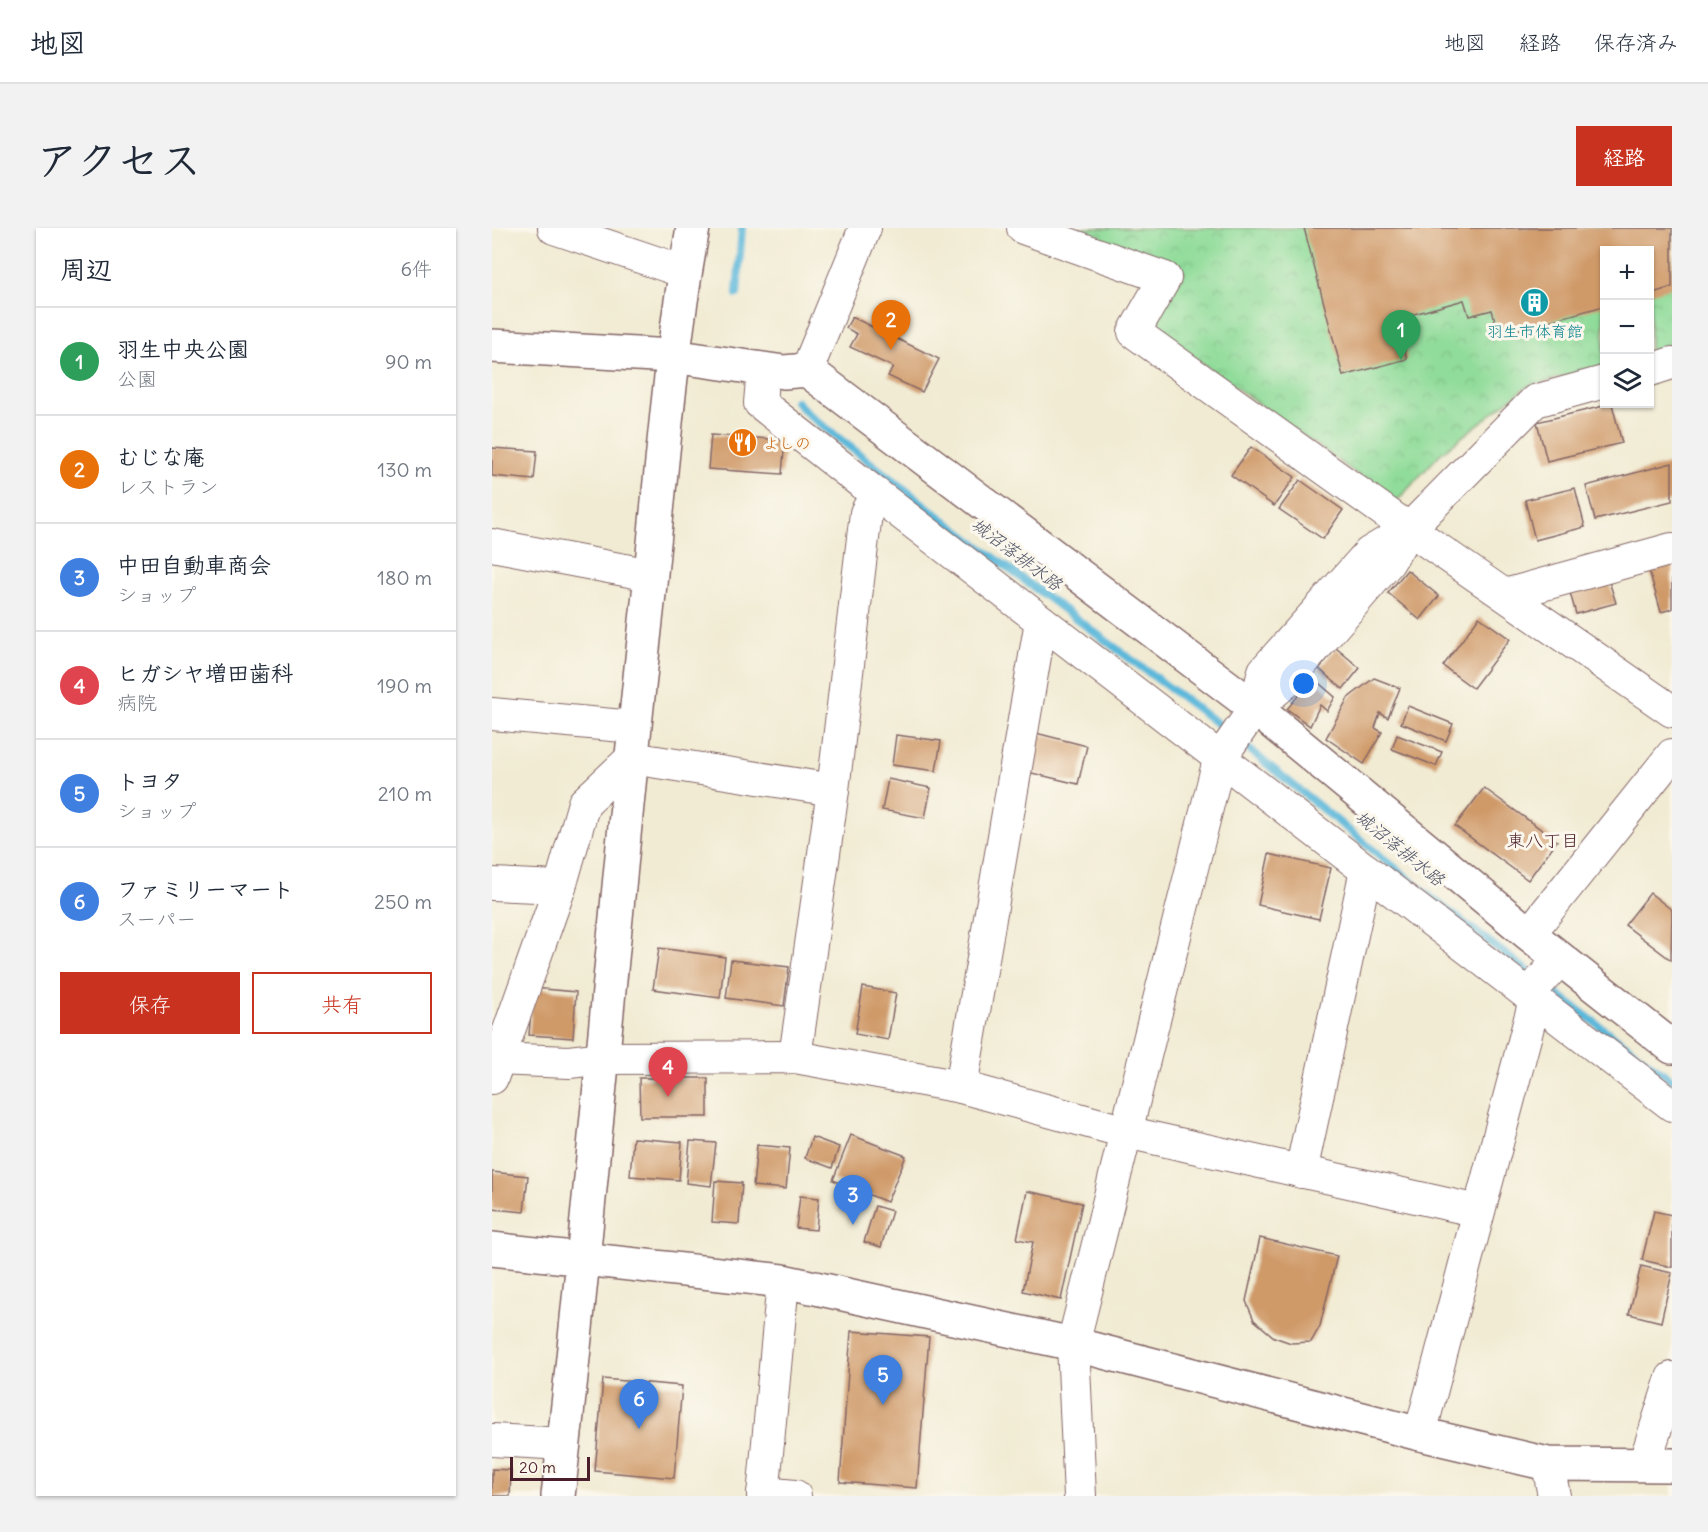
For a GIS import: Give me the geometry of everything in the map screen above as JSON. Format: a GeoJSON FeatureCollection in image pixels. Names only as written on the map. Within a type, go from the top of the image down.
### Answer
{"type":"FeatureCollection","features":[{"type":"Feature","properties":{"kind":"street"},"geometry":{"type":"LineString","coordinates":[[554,228],[685,272]]}},
{"type":"Feature","properties":{"kind":"street"},"geometry":{"type":"LineString","coordinates":[[558,1496],[604,1058],[672,356],[693,228]]}},
{"type":"Feature","properties":{"kind":"street"},"geometry":{"type":"LineString","coordinates":[[807,370],[865,228]]}},
{"type":"Feature","properties":{"kind":"street"},"geometry":{"type":"LineString","coordinates":[[1023,228],[1165,278],[1134,332],[1409,529],[1672,711]]}},
{"type":"Feature","properties":{"kind":"street"},"geometry":{"type":"LineString","coordinates":[[492,346],[672,356],[784,372],[807,370],[1255,708],[1529,934],[1672,1047]]}},
{"type":"Feature","properties":{"kind":"street"},"geometry":{"type":"LineString","coordinates":[[1654,368],[1672,363]]}},
{"type":"Feature","properties":{"kind":"street"},"geometry":{"type":"LineString","coordinates":[[763,369],[760,403],[1219,759],[1672,1105]]}},
{"type":"Feature","properties":{"kind":"street"},"geometry":{"type":"LineString","coordinates":[[1080,1496],[1073,1344],[1219,759],[1255,708],[1264,671],[1369,553],[1409,529],[1534,400],[1600,383]]}},
{"type":"Feature","properties":{"kind":"street"},"geometry":{"type":"LineString","coordinates":[[795,1057],[833,790],[866,513],[876,494]]}},
{"type":"Feature","properties":{"kind":"street"},"geometry":{"type":"LineString","coordinates":[[492,545],[651,575]]}},
{"type":"Feature","properties":{"kind":"street"},"geometry":{"type":"LineString","coordinates":[[1505,595],[1672,549]]}},
{"type":"Feature","properties":{"kind":"street"},"geometry":{"type":"LineString","coordinates":[[961,1087],[1041,621]]}},
{"type":"Feature","properties":{"kind":"street"},"geometry":{"type":"LineString","coordinates":[[492,714],[633,742],[833,790]]}},
{"type":"Feature","properties":{"kind":"street"},"geometry":{"type":"LineString","coordinates":[[633,742],[584,803],[560,888],[494,1066],[604,1058],[795,1057],[961,1087],[1126,1132],[1478,1211]]}},
{"type":"Feature","properties":{"kind":"street"},"geometry":{"type":"LineString","coordinates":[[1529,934],[1672,755]]}},
{"type":"Feature","properties":{"kind":"street"},"geometry":{"type":"LineString","coordinates":[[1301,1172],[1366,870]]}},
{"type":"Feature","properties":{"kind":"street"},"geometry":{"type":"LineString","coordinates":[[492,884],[560,888]]}},
{"type":"Feature","properties":{"kind":"street"},"geometry":{"type":"LineString","coordinates":[[1420,1434],[1532,998],[1560,958]]}},
{"type":"Feature","properties":{"kind":"street"},"geometry":{"type":"LineString","coordinates":[[492,1248],[783,1281],[1073,1344],[1420,1434],[1548,1464],[1658,1465],[1672,1378]]}},
{"type":"Feature","properties":{"kind":"street"},"geometry":{"type":"LineString","coordinates":[[783,1281],[763,1495],[795,1496]]}},
{"type":"Feature","properties":{"kind":"street"},"geometry":{"type":"LineString","coordinates":[[492,1440],[564,1444]]}},
{"type":"Feature","properties":{"kind":"street"},"geometry":{"type":"LineString","coordinates":[[1548,1464],[1554,1496]]}},
{"type":"Feature","properties":{"kind":"green space"},"geometry":{"type":"Polygon","coordinates":[[[1062,228],[1672,228],[1672,347],[1654,353],[1654,246],[1600,246],[1600,367],[1526,387],[1440,454],[1396,502],[1150,326],[1185,272],[1062,228]]]}},
{"type":"Feature","properties":{"kind":"building","name":"羽生市体育館"},"geometry":{"type":"Polygon","coordinates":[[[1304,228],[1672,228],[1672,287],[1654,293],[1654,246],[1600,246],[1600,307],[1499,335],[1492,310],[1469,316],[1464,300],[1396,319],[1407,359],[1343,376],[1304,228]]]}},
{"type":"Feature","properties":{"kind":"building"},"geometry":{"type":"Polygon","coordinates":[[[852,317],[939,359],[922,392],[888,376],[893,367],[850,347],[857,334],[846,328],[852,317]]]}},
{"type":"Feature","properties":{"kind":"building"},"geometry":{"type":"Polygon","coordinates":[[[1600,407],[1613,408],[1622,443],[1547,461],[1537,422],[1600,407]]]}},
{"type":"Feature","properties":{"kind":"building"},"geometry":{"type":"Polygon","coordinates":[[[711,435],[785,440],[782,474],[708,469],[711,435]]]}},
{"type":"Feature","properties":{"kind":"building"},"geometry":{"type":"Polygon","coordinates":[[[1251,447],[1295,477],[1274,506],[1231,475],[1251,447]]]}},
{"type":"Feature","properties":{"kind":"building"},"geometry":{"type":"Polygon","coordinates":[[[492,448],[537,451],[534,480],[492,476],[492,448]]]}},
{"type":"Feature","properties":{"kind":"building"},"geometry":{"type":"Polygon","coordinates":[[[1672,463],[1672,501],[1595,520],[1586,486],[1672,463]]]}},
{"type":"Feature","properties":{"kind":"building"},"geometry":{"type":"Polygon","coordinates":[[[1300,480],[1343,510],[1323,539],[1279,509],[1300,480]]]}},
{"type":"Feature","properties":{"kind":"building"},"geometry":{"type":"Polygon","coordinates":[[[1575,488],[1585,527],[1535,540],[1525,500],[1575,488]]]}},
{"type":"Feature","properties":{"kind":"building"},"geometry":{"type":"Polygon","coordinates":[[[1672,564],[1672,609],[1661,612],[1649,570],[1672,564]]]}},
{"type":"Feature","properties":{"kind":"building"},"geometry":{"type":"Polygon","coordinates":[[[1407,570],[1439,596],[1420,620],[1388,593],[1407,570]]]}},
{"type":"Feature","properties":{"kind":"building"},"geometry":{"type":"Polygon","coordinates":[[[1608,578],[1616,603],[1576,614],[1569,589],[1608,578]]]}},
{"type":"Feature","properties":{"kind":"building"},"geometry":{"type":"Polygon","coordinates":[[[1479,617],[1510,639],[1473,688],[1443,666],[1479,617]]]}},
{"type":"Feature","properties":{"kind":"building"},"geometry":{"type":"Polygon","coordinates":[[[1336,648],[1360,668],[1343,689],[1319,669],[1336,648]]]}},
{"type":"Feature","properties":{"kind":"building"},"geometry":{"type":"Polygon","coordinates":[[[1313,678],[1335,697],[1327,711],[1320,705],[1310,726],[1287,709],[1313,678]]]}},
{"type":"Feature","properties":{"kind":"building"},"geometry":{"type":"Polygon","coordinates":[[[1374,678],[1400,688],[1388,718],[1380,713],[1375,728],[1382,732],[1364,764],[1326,738],[1348,698],[1374,678]]]}},
{"type":"Feature","properties":{"kind":"building"},"geometry":{"type":"Polygon","coordinates":[[[1408,706],[1453,724],[1446,741],[1401,723],[1408,706]]]}},
{"type":"Feature","properties":{"kind":"building"},"geometry":{"type":"Polygon","coordinates":[[[1028,731],[1087,746],[1078,784],[1019,770],[1028,731]]]}},
{"type":"Feature","properties":{"kind":"building"},"geometry":{"type":"Polygon","coordinates":[[[896,735],[941,741],[936,771],[892,765],[896,735]]]}},
{"type":"Feature","properties":{"kind":"building"},"geometry":{"type":"Polygon","coordinates":[[[1397,735],[1442,752],[1436,766],[1392,749],[1397,735]]]}},
{"type":"Feature","properties":{"kind":"building"},"geometry":{"type":"Polygon","coordinates":[[[888,779],[931,788],[925,818],[882,810],[888,779]]]}},
{"type":"Feature","properties":{"kind":"building"},"geometry":{"type":"Polygon","coordinates":[[[1484,788],[1557,841],[1528,880],[1455,826],[1484,788]]]}},
{"type":"Feature","properties":{"kind":"building"},"geometry":{"type":"Polygon","coordinates":[[[1269,854],[1331,868],[1319,919],[1258,905],[1269,854]]]}},
{"type":"Feature","properties":{"kind":"building"},"geometry":{"type":"Polygon","coordinates":[[[1650,893],[1672,910],[1671,960],[1625,925],[1650,893]]]}},
{"type":"Feature","properties":{"kind":"building"},"geometry":{"type":"Polygon","coordinates":[[[659,948],[725,957],[720,998],[653,989],[659,948]]]}},
{"type":"Feature","properties":{"kind":"building"},"geometry":{"type":"Polygon","coordinates":[[[731,960],[789,967],[784,1006],[726,998],[731,960]]]}},
{"type":"Feature","properties":{"kind":"building"},"geometry":{"type":"Polygon","coordinates":[[[863,987],[896,993],[888,1040],[855,1034],[863,987]]]}},
{"type":"Feature","properties":{"kind":"building"},"geometry":{"type":"Polygon","coordinates":[[[533,988],[576,992],[573,1038],[529,1035],[533,988]]]}},
{"type":"Feature","properties":{"kind":"building"},"geometry":{"type":"Polygon","coordinates":[[[639,1078],[708,1078],[708,1117],[640,1117],[639,1078]]]}},
{"type":"Feature","properties":{"kind":"building"},"geometry":{"type":"Polygon","coordinates":[[[851,1135],[906,1156],[887,1202],[833,1180],[851,1135]]]}},
{"type":"Feature","properties":{"kind":"building"},"geometry":{"type":"Polygon","coordinates":[[[812,1137],[839,1147],[832,1168],[805,1158],[812,1137]]]}},
{"type":"Feature","properties":{"kind":"building"},"geometry":{"type":"Polygon","coordinates":[[[633,1138],[682,1142],[679,1180],[630,1176],[633,1138]]]}},
{"type":"Feature","properties":{"kind":"building"},"geometry":{"type":"Polygon","coordinates":[[[690,1141],[716,1143],[711,1186],[686,1183],[690,1141]]]}},
{"type":"Feature","properties":{"kind":"building"},"geometry":{"type":"Polygon","coordinates":[[[757,1145],[790,1148],[786,1189],[753,1186],[757,1145]]]}},
{"type":"Feature","properties":{"kind":"building"},"geometry":{"type":"Polygon","coordinates":[[[492,1172],[528,1176],[524,1212],[492,1209],[492,1172]]]}},
{"type":"Feature","properties":{"kind":"building"},"geometry":{"type":"Polygon","coordinates":[[[715,1181],[742,1183],[739,1224],[712,1222],[715,1181]]]}},
{"type":"Feature","properties":{"kind":"building"},"geometry":{"type":"Polygon","coordinates":[[[1027,1191],[1082,1203],[1061,1300],[1023,1291],[1033,1242],[1017,1239],[1027,1191]]]}},
{"type":"Feature","properties":{"kind":"building"},"geometry":{"type":"Polygon","coordinates":[[[800,1196],[819,1198],[816,1230],[796,1228],[800,1196]]]}},
{"type":"Feature","properties":{"kind":"building"},"geometry":{"type":"Polygon","coordinates":[[[875,1206],[892,1211],[881,1247],[864,1242],[875,1206]]]}},
{"type":"Feature","properties":{"kind":"building"},"geometry":{"type":"Polygon","coordinates":[[[1654,1211],[1672,1215],[1672,1267],[1642,1260],[1654,1211]]]}},
{"type":"Feature","properties":{"kind":"building"},"geometry":{"type":"Polygon","coordinates":[[[1260,1238],[1337,1256],[1320,1326],[1311,1342],[1291,1343],[1274,1337],[1254,1320],[1246,1301],[1260,1238]]]}},
{"type":"Feature","properties":{"kind":"building"},"geometry":{"type":"Polygon","coordinates":[[[1641,1266],[1672,1273],[1661,1322],[1629,1314],[1641,1266]]]}},
{"type":"Feature","properties":{"kind":"building"},"geometry":{"type":"Polygon","coordinates":[[[851,1331],[929,1337],[917,1488],[840,1482],[851,1331]]]}},
{"type":"Feature","properties":{"kind":"building"},"geometry":{"type":"Polygon","coordinates":[[[603,1379],[682,1386],[674,1478],[595,1471],[603,1379]]]}},
{"type":"Feature","properties":{"kind":"building"},"geometry":{"type":"Polygon","coordinates":[[[492,1469],[511,1470],[510,1496],[492,1496],[492,1469]]]}},
{"type":"Feature","properties":{"kind":"waterway","name":"城沼落排水路"},"geometry":{"type":"LineString","coordinates":[[737,294],[742,228]]}},
{"type":"Feature","properties":{"kind":"waterway","name":"城沼落排水路"},"geometry":{"type":"LineString","coordinates":[[796,401],[809,415],[945,521],[1222,727]]}},
{"type":"Feature","properties":{"kind":"waterway","name":"城沼落排水路"},"geometry":{"type":"LineString","coordinates":[[1245,746],[1447,910],[1534,976]]}},
{"type":"Feature","properties":{"kind":"waterway","name":"城沼落排水路"},"geometry":{"type":"LineString","coordinates":[[1554,992],[1672,1080]]}},
{"type":"Feature","properties":{"kind":"place","name":"羽生市体育館"},"geometry":{"type":"Point","coordinates":[1535,303]}},
{"type":"Feature","properties":{"kind":"place","name":"むじな庵"},"geometry":{"type":"Point","coordinates":[891,350]}},
{"type":"Feature","properties":{"kind":"place","name":"羽生中央公園"},"geometry":{"type":"Point","coordinates":[1401,360]}},
{"type":"Feature","properties":{"kind":"place","name":"よしの"},"geometry":{"type":"Point","coordinates":[742,443]}},
{"type":"Feature","properties":{"kind":"place","name":"ヒガシヤ増田歯科"},"geometry":{"type":"Point","coordinates":[668,1097]}},
{"type":"Feature","properties":{"kind":"place","name":"中田自動車商会"},"geometry":{"type":"Point","coordinates":[853,1225]}},
{"type":"Feature","properties":{"kind":"place","name":"トヨタ"},"geometry":{"type":"Point","coordinates":[883,1405]}},
{"type":"Feature","properties":{"kind":"place","name":"ファミリーマート"},"geometry":{"type":"Point","coordinates":[639,1429]}},
{"type":"Feature","properties":{"kind":"district","name":"東八丁目"},"geometry":{"type":"Point","coordinates":[1543,840]}}]}
